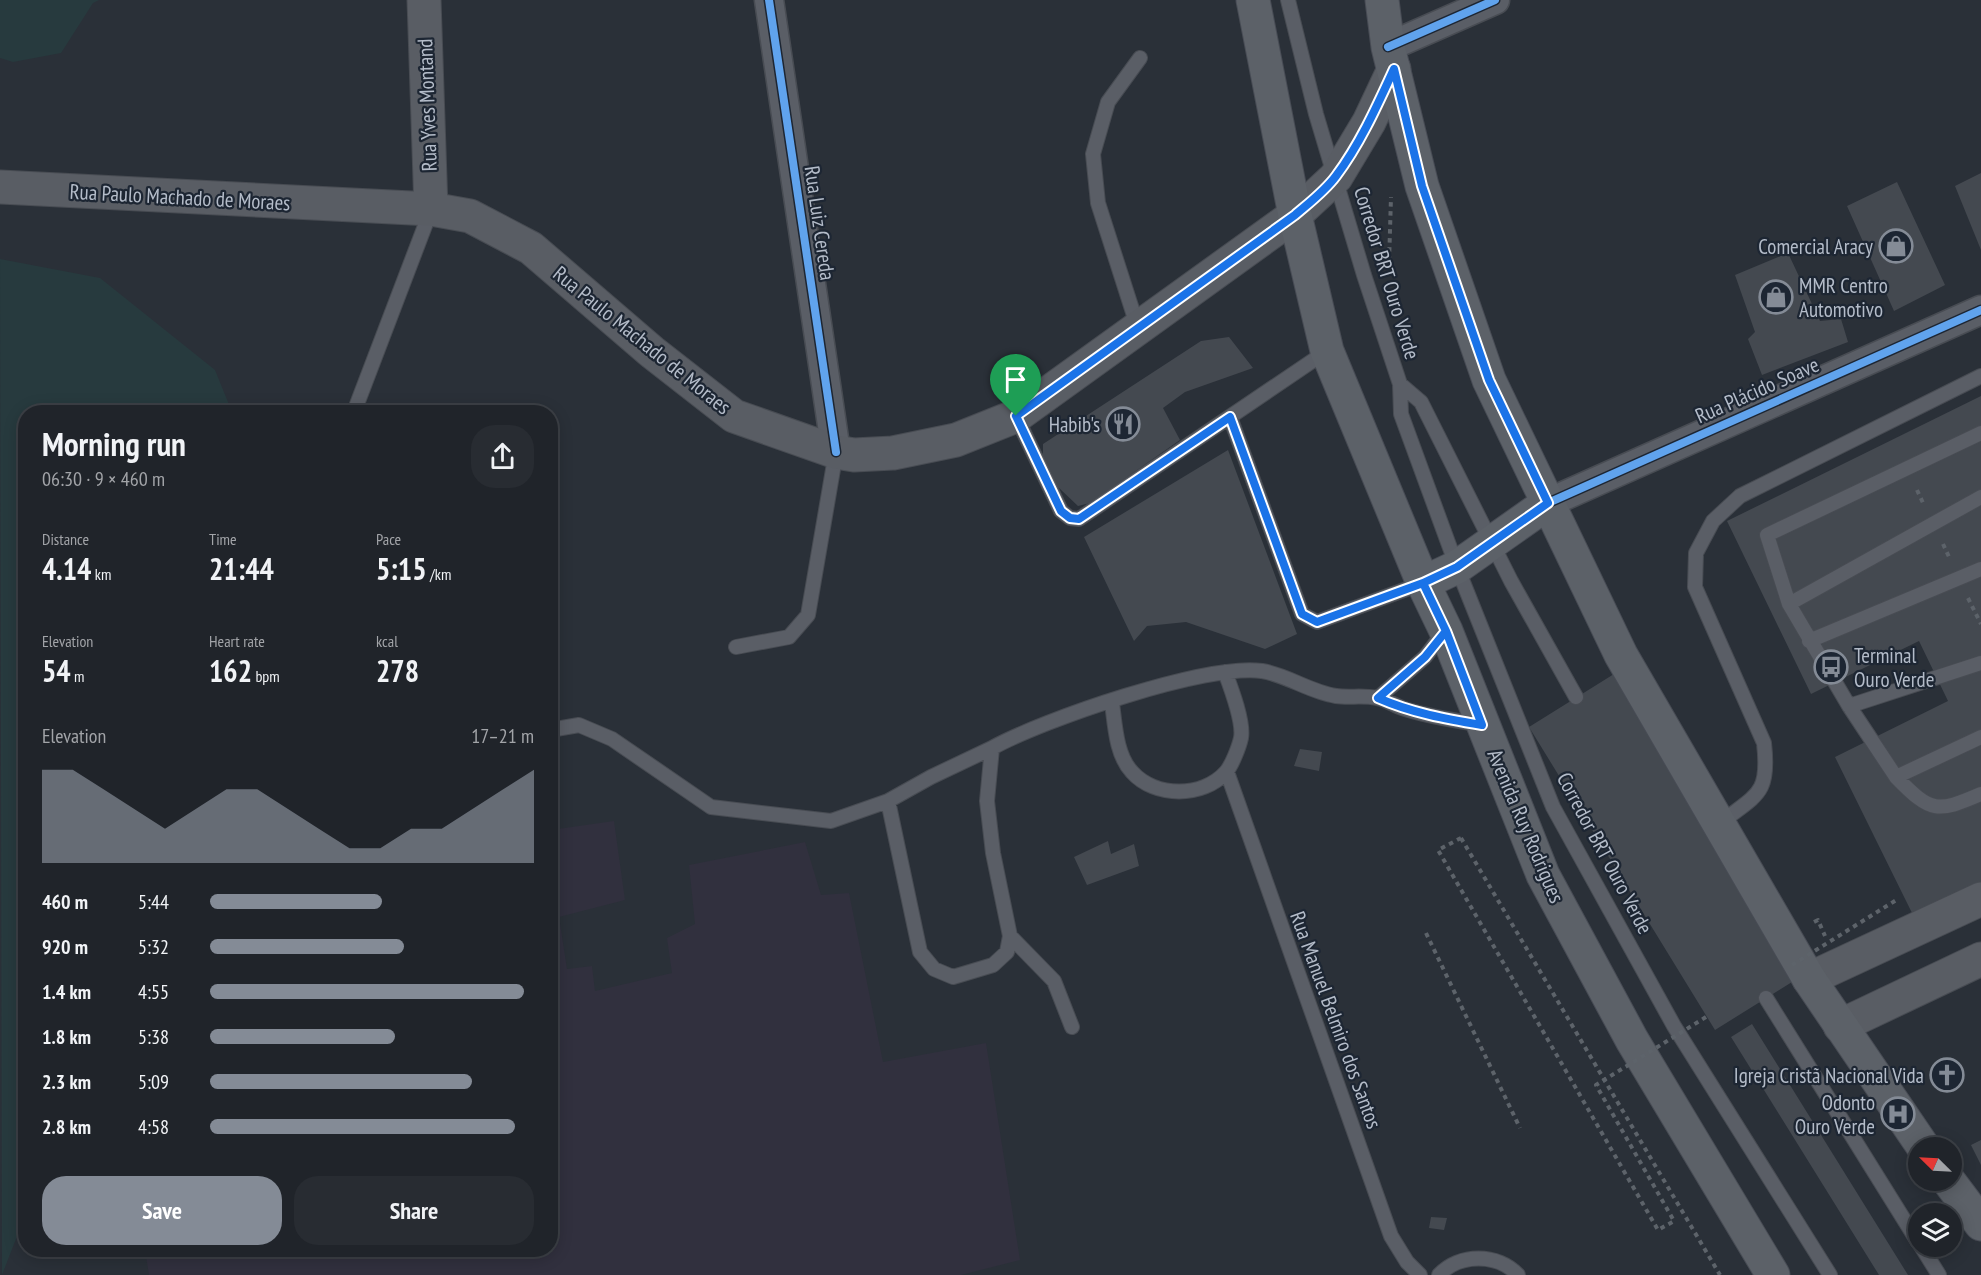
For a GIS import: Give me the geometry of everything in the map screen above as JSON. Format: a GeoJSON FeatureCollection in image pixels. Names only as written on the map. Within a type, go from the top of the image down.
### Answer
{"type":"FeatureCollection","features":[{"type":"Feature","properties":{"kind":"main road","name":"Rua Yves Montand"},"geometry":{"type":"LineString","coordinates":[[424,0],[431,209]]}},
{"type":"Feature","properties":{"kind":"main road","name":"Avenida Ruy Rodrigues"},"geometry":{"type":"LineString","coordinates":[[1253,0],[1295,215],[1327,351],[1423,583],[1446,631],[1543,875],[1632,1040],[1773,1275]]}},
{"type":"Feature","properties":{"kind":"main road"},"geometry":{"type":"LineString","coordinates":[[1382,0],[1391,58],[1422,186],[1489,380],[1621,655],[1714,828],[1801,972],[1916,1137]]}},
{"type":"Feature","properties":{"kind":"main road","name":"Rua Paulo Machado de Moraes"},"geometry":{"type":"LineString","coordinates":[[9,188],[431,209],[470,216],[531,248],[652,352],[734,416],[836,452],[854,455],[893,453],[956,440],[1016,416],[1295,215],[1336,177],[1369,122],[1391,58]]}},
{"type":"Feature","properties":{"kind":"main road"},"geometry":{"type":"LineString","coordinates":[[1423,583],[1457,567],[1548,503]]}},
{"type":"Feature","properties":{"kind":"main road"},"geometry":{"type":"LineString","coordinates":[[1801,972],[1981,899]]}},
{"type":"Feature","properties":{"kind":"main road"},"geometry":{"type":"LineString","coordinates":[[1840,1026],[1981,959]]}},
{"type":"Feature","properties":{"kind":"main road"},"geometry":{"type":"LineString","coordinates":[[1956,1191],[1981,1224]]}},
{"type":"Feature","properties":{"kind":"street","name":"Rua Luiz Cereda"},"geometry":{"type":"LineString","coordinates":[[769,0],[836,452]]}},
{"type":"Feature","properties":{"kind":"street"},"geometry":{"type":"LineString","coordinates":[[1391,58],[1494,0]]}},
{"type":"Feature","properties":{"kind":"street","name":"Rua Plácido Soave"},"geometry":{"type":"LineString","coordinates":[[1548,503],[1981,310]]}},
{"type":"Feature","properties":{"kind":"lane","name":"Corredor BRT Ouro Verde"},"geometry":{"type":"LineString","coordinates":[[1288,0],[1316,114],[1364,276],[1400,384],[1401,414],[1457,567],[1553,807],[1674,1026],[1830,1275]]}},
{"type":"Feature","properties":{"kind":"lane"},"geometry":{"type":"LineString","coordinates":[[1138,328],[1098,203],[1094,154],[1108,102],[1140,58]]}},
{"type":"Feature","properties":{"kind":"lane"},"geometry":{"type":"LineString","coordinates":[[357,405],[431,209]]}},
{"type":"Feature","properties":{"kind":"lane"},"geometry":{"type":"LineString","coordinates":[[1016,416],[1061,511],[1070,518],[1079,519],[1327,351]]}},
{"type":"Feature","properties":{"kind":"lane"},"geometry":{"type":"LineString","coordinates":[[1714,828],[1762,790],[1767,767],[1764,743],[1695,587],[1696,553],[1713,521],[1740,496],[1981,376]]}},
{"type":"Feature","properties":{"kind":"lane","name":"Corredor BRT Ouro Verde"},"geometry":{"type":"LineString","coordinates":[[1400,384],[1421,402],[1491,541],[1576,697]]}},
{"type":"Feature","properties":{"kind":"lane"},"geometry":{"type":"LineString","coordinates":[[1230,417],[1302,614],[1317,622],[1423,583]]}},
{"type":"Feature","properties":{"kind":"lane"},"geometry":{"type":"LineString","coordinates":[[1981,433],[1767,535],[1789,604],[1849,706],[1896,777],[1913,795],[1946,809],[1981,795]]}},
{"type":"Feature","properties":{"kind":"lane"},"geometry":{"type":"LineString","coordinates":[[736,647],[789,637],[808,615],[836,452]]}},
{"type":"Feature","properties":{"kind":"lane"},"geometry":{"type":"LineString","coordinates":[[1789,604],[1981,497]]}},
{"type":"Feature","properties":{"kind":"lane"},"geometry":{"type":"LineString","coordinates":[[1809,641],[1981,568]]}},
{"type":"Feature","properties":{"kind":"lane"},"geometry":{"type":"LineString","coordinates":[[1378,698],[1425,657],[1446,631]]}},
{"type":"Feature","properties":{"kind":"lane"},"geometry":{"type":"LineString","coordinates":[[1849,706],[1981,663]]}},
{"type":"Feature","properties":{"kind":"lane"},"geometry":{"type":"LineString","coordinates":[[558,729],[579,725],[612,739],[711,807],[831,820],[888,801],[931,777],[1038,726],[1112,702],[1225,672],[1264,671],[1335,696],[1378,698],[1432,717],[1482,725]]}},
{"type":"Feature","properties":{"kind":"lane"},"geometry":{"type":"LineString","coordinates":[[1112,702],[1117,740],[1131,772],[1161,791],[1197,791],[1227,772],[1242,737],[1235,700],[1225,672]]}},
{"type":"Feature","properties":{"kind":"lane"},"geometry":{"type":"LineString","coordinates":[[1896,777],[1981,737]]}},
{"type":"Feature","properties":{"kind":"lane"},"geometry":{"type":"LineString","coordinates":[[888,801],[920,952],[934,969],[954,977],[993,965],[1007,952],[1010,936],[993,853],[987,801],[992,748]]}},
{"type":"Feature","properties":{"kind":"lane","name":"Rua Manuel Belmiro dos Santos"},"geometry":{"type":"LineString","coordinates":[[1227,772],[1388,1228],[1407,1262],[1420,1275]]}},
{"type":"Feature","properties":{"kind":"lane"},"geometry":{"type":"LineString","coordinates":[[1010,936],[1054,981],[1072,1027]]}},
{"type":"Feature","properties":{"kind":"lane"},"geometry":{"type":"LineString","coordinates":[[1766,999],[1908,1226]]}},
{"type":"Feature","properties":{"kind":"lane"},"geometry":{"type":"LineString","coordinates":[[1928,1257],[1939,1275]]}},
{"type":"Feature","properties":{"kind":"lane"},"geometry":{"type":"LineString","coordinates":[[1439,1275],[1460,1261],[1479,1258],[1498,1261],[1518,1274]]}},
{"type":"Feature","properties":{"kind":"path"},"geometry":{"type":"LineString","coordinates":[[1707,1017],[1596,1085],[1674,1221],[1658,1230],[1438,850],[1461,838],[1720,1275]]}},
{"type":"Feature","properties":{"kind":"path"},"geometry":{"type":"LineString","coordinates":[[1801,972],[1898,898]]}},
{"type":"Feature","properties":{"kind":"path"},"geometry":{"type":"LineString","coordinates":[[1426,933],[1520,1128]]}},
{"type":"Feature","properties":{"kind":"shaded area"},"geometry":{"type":"Polygon","coordinates":[[[614,821],[625,900],[559,917],[567,969],[592,966],[595,991],[672,973],[667,938],[695,924],[689,865],[805,842],[821,895],[849,893],[883,1062],[986,1043],[1020,1260],[961,1275],[149,1275],[146,1257],[558,1257],[558,829],[614,821]]]}},
{"type":"Feature","properties":{"kind":"green space"},"geometry":{"type":"Polygon","coordinates":[[[0,0],[99,0],[93,3],[61,53],[13,62],[0,58],[0,0]]]}},
{"type":"Feature","properties":{"kind":"green space"},"geometry":{"type":"Polygon","coordinates":[[[0,259],[100,278],[215,370],[229,405],[18,405],[18,1234],[2,1275],[0,259]]]}},
{"type":"Feature","properties":{"kind":"building"},"geometry":{"type":"Polygon","coordinates":[[[1981,173],[1981,250],[1955,186],[1981,173]]]}},
{"type":"Feature","properties":{"kind":"building","name":"Comercial Aracy"},"geometry":{"type":"Polygon","coordinates":[[[1897,182],[1945,285],[1894,311],[1847,206],[1897,182]]]}},
{"type":"Feature","properties":{"kind":"building","name":"MMR Centro Automotivo"},"geometry":{"type":"Polygon","coordinates":[[[1788,253],[1820,321],[1841,319],[1848,342],[1762,375],[1748,339],[1755,332],[1735,275],[1788,253]]]}},
{"type":"Feature","properties":{"kind":"building","name":"Habib's"},"geometry":{"type":"Polygon","coordinates":[[[1229,337],[1253,368],[1185,392],[1163,408],[1180,440],[1090,503],[1078,506],[1058,487],[1043,463],[1043,444],[1201,341],[1229,337]]]}},
{"type":"Feature","properties":{"kind":"building","name":"Terminal Ouro Verde"},"geometry":{"type":"Polygon","coordinates":[[[1981,396],[1981,884],[1913,915],[1835,757],[1948,701],[1919,641],[1811,694],[1727,521],[1981,396]]]}},
{"type":"Feature","properties":{"kind":"building"},"geometry":{"type":"Polygon","coordinates":[[[1228,450],[1297,634],[1265,649],[1186,622],[1147,626],[1134,641],[1084,537],[1228,450]]]}},
{"type":"Feature","properties":{"kind":"building"},"geometry":{"type":"Polygon","coordinates":[[[1614,674],[1800,977],[1715,1030],[1529,727],[1614,674]]]}},
{"type":"Feature","properties":{"kind":"building"},"geometry":{"type":"Polygon","coordinates":[[[1300,749],[1322,752],[1319,771],[1294,766],[1300,749]]]}},
{"type":"Feature","properties":{"kind":"building"},"geometry":{"type":"Polygon","coordinates":[[[1108,841],[1111,854],[1134,844],[1139,866],[1087,885],[1074,857],[1108,841]]]}},
{"type":"Feature","properties":{"kind":"building"},"geometry":{"type":"Polygon","coordinates":[[[1752,1024],[1908,1275],[1879,1275],[1731,1037],[1752,1024]]]}},
{"type":"Feature","properties":{"kind":"building"},"geometry":{"type":"Polygon","coordinates":[[[1981,1140],[1981,1165],[1971,1145],[1981,1140]]]}},
{"type":"Feature","properties":{"kind":"building"},"geometry":{"type":"Polygon","coordinates":[[[1431,1217],[1447,1218],[1444,1230],[1429,1228],[1431,1217]]]}},
{"type":"Feature","properties":{"kind":"cycle path"},"geometry":{"type":"LineString","coordinates":[[769,0],[836,452]]}},
{"type":"Feature","properties":{"kind":"cycle path"},"geometry":{"type":"LineString","coordinates":[[1388,47],[1495,0]]}},
{"type":"Feature","properties":{"kind":"cycle path"},"geometry":{"type":"LineString","coordinates":[[1548,503],[1981,310]]}},
{"type":"Feature","properties":{"kind":"place","name":"Comercial Aracy"},"geometry":{"type":"Point","coordinates":[1896,246]}},
{"type":"Feature","properties":{"kind":"place","name":"MMR Centro Automotivo"},"geometry":{"type":"Point","coordinates":[1776,297]}},
{"type":"Feature","properties":{"kind":"place","name":"Habib's"},"geometry":{"type":"Point","coordinates":[1123,424]}},
{"type":"Feature","properties":{"kind":"place","name":"Terminal Ouro Verde"},"geometry":{"type":"Point","coordinates":[1831,667]}},
{"type":"Feature","properties":{"kind":"place","name":"Igreja Cristã Nacional Vida"},"geometry":{"type":"Point","coordinates":[1947,1075]}},
{"type":"Feature","properties":{"kind":"place","name":"Odonto Ouro Verde"},"geometry":{"type":"Point","coordinates":[1898,1114]}},
{"type":"Feature","properties":{"kind":"route"},"geometry":{"type":"LineString","coordinates":[[1016,416],[1061,511],[1070,518],[1079,519],[1230,417],[1302,614],[1317,622],[1423,583],[1446,631],[1425,657],[1378,698],[1432,717],[1482,725],[1446,631],[1423,583],[1457,567],[1548,503],[1489,380],[1422,186],[1394,69],[1369,122],[1336,177],[1322,192],[1295,215],[1016,416]]}}]}
